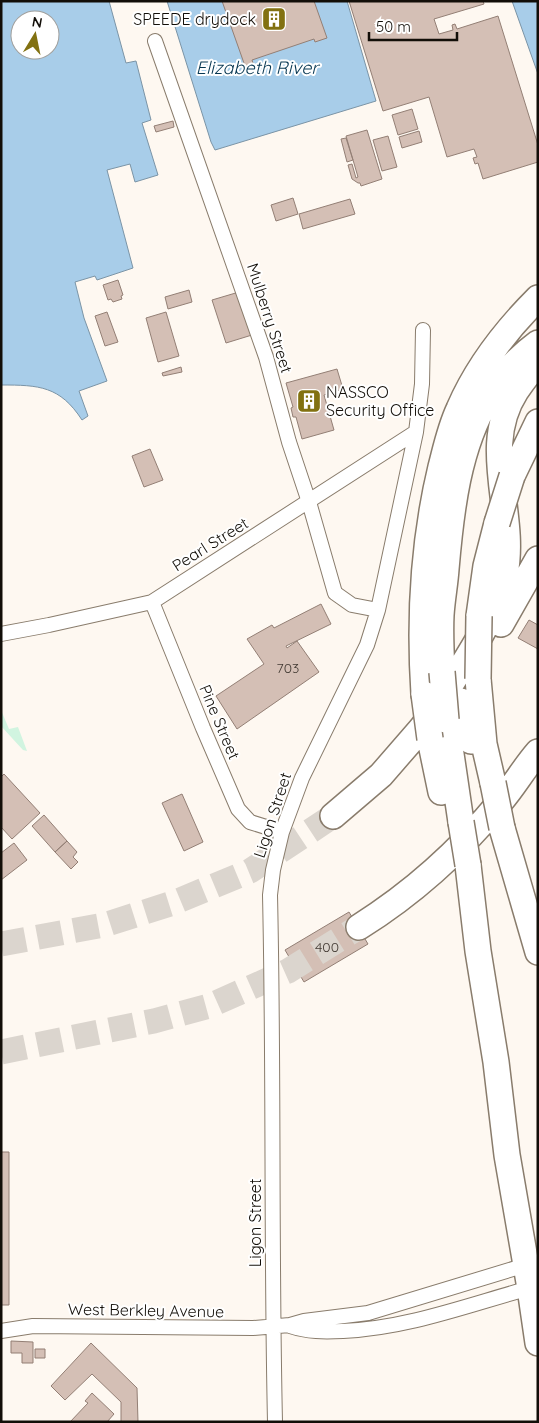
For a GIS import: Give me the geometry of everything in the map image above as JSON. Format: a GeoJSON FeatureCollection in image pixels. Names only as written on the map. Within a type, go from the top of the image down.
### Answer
{"type":"FeatureCollection","features":[{"type":"Feature","properties":{"kind":"highway"},"geometry":{"type":"LineString","coordinates":[[538,298],[497,342],[458,410],[449,436],[434,495],[427,540],[422,610],[439,745],[478,951],[496,1062],[507,1155],[538,1343]]}},
{"type":"Feature","properties":{"kind":"highway"},"geometry":{"type":"LineString","coordinates":[[439,745],[447,664],[446,572],[460,469],[471,434],[489,395],[515,362],[538,343]]}},
{"type":"Feature","properties":{"kind":"highway"},"geometry":{"type":"LineString","coordinates":[[439,745],[502,588],[508,551],[508,532],[499,468],[501,426],[513,396],[523,380],[538,364]]}},
{"type":"Feature","properties":{"kind":"highway"},"geometry":{"type":"LineString","coordinates":[[477,736],[479,616],[486,566],[496,524],[512,476],[538,422]]}},
{"type":"Feature","properties":{"kind":"highway"},"geometry":{"type":"LineString","coordinates":[[439,745],[494,636],[538,559]]}},
{"type":"Feature","properties":{"kind":"highway"},"geometry":{"type":"LineString","coordinates":[[447,664],[477,736],[489,788],[538,952]]}},
{"type":"Feature","properties":{"kind":"highway"},"geometry":{"type":"LineString","coordinates":[[334,816],[381,775],[421,730],[439,745]]}},
{"type":"Feature","properties":{"kind":"highway"},"geometry":{"type":"LineString","coordinates":[[359,927],[408,894],[449,858],[503,799],[536,753]]}},
{"type":"Feature","properties":{"kind":"street","name":"Mulberry Street"},"geometry":{"type":"LineString","coordinates":[[156,41],[266,357],[289,442],[309,502],[335,593],[352,605],[378,610]]}},
{"type":"Feature","properties":{"kind":"street","name":"Ligon Street"},"geometry":{"type":"LineString","coordinates":[[275,1422],[272,1327],[270,895],[273,870],[282,832],[302,778],[368,646],[378,610],[416,432],[422,384],[423,330]]}},
{"type":"Feature","properties":{"kind":"street","name":"Pearl Street"},"geometry":{"type":"LineString","coordinates":[[1,634],[152,602],[416,432]]}},
{"type":"Feature","properties":{"kind":"street","name":"Pine Street"},"geometry":{"type":"LineString","coordinates":[[152,602],[238,808],[250,822],[282,832]]}},
{"type":"Feature","properties":{"kind":"street","name":"West Berkley Avenue"},"geometry":{"type":"LineString","coordinates":[[290,1325],[318,1332],[358,1330],[406,1324],[528,1277]]}},
{"type":"Feature","properties":{"kind":"street","name":"West Berkley Avenue"},"geometry":{"type":"LineString","coordinates":[[1,1331],[33,1326],[272,1327],[368,1313],[528,1277]]}},
{"type":"Feature","properties":{"kind":"green space"},"geometry":{"type":"Polygon","coordinates":[[[1,710],[9,729],[18,727],[27,751],[23,750],[1,726],[1,710]]]}},
{"type":"Feature","properties":{"kind":"water"},"geometry":{"type":"Polygon","coordinates":[[[1,1],[109,1],[126,63],[136,61],[151,120],[142,123],[158,175],[135,182],[130,164],[107,170],[133,268],[97,280],[95,276],[75,282],[84,318],[107,381],[79,391],[88,416],[82,420],[74,409],[57,394],[38,387],[1,385],[1,1]]]}},
{"type":"Feature","properties":{"kind":"water","name":"Elizabeth River"},"geometry":{"type":"Polygon","coordinates":[[[167,1],[347,1],[376,101],[215,150],[167,1]]]}},
{"type":"Feature","properties":{"kind":"water"},"geometry":{"type":"Polygon","coordinates":[[[512,1],[538,1],[538,74],[512,1]]]}},
{"type":"Feature","properties":{"kind":"building","name":"SPEEDE drydock"},"geometry":{"type":"Polygon","coordinates":[[[222,1],[314,1],[327,38],[315,42],[314,39],[252,60],[253,63],[245,66],[222,1]]]}},
{"type":"Feature","properties":{"kind":"building"},"geometry":{"type":"Polygon","coordinates":[[[349,1],[483,1],[484,4],[434,19],[439,34],[453,30],[452,25],[455,24],[457,29],[498,16],[538,145],[538,162],[483,179],[478,163],[475,164],[473,158],[477,157],[474,149],[447,157],[429,97],[383,111],[349,1]]]}},
{"type":"Feature","properties":{"kind":"building"},"geometry":{"type":"Polygon","coordinates":[[[412,109],[418,129],[398,135],[392,115],[412,109]]]}},
{"type":"Feature","properties":{"kind":"building"},"geometry":{"type":"Polygon","coordinates":[[[173,121],[174,127],[156,132],[154,126],[173,121]]]}},
{"type":"Feature","properties":{"kind":"building"},"geometry":{"type":"Polygon","coordinates":[[[367,130],[382,179],[361,186],[360,183],[352,179],[348,165],[352,164],[356,178],[358,177],[346,136],[367,130]]]}},
{"type":"Feature","properties":{"kind":"building"},"geometry":{"type":"Polygon","coordinates":[[[419,131],[422,142],[402,148],[399,137],[419,131]]]}},
{"type":"Feature","properties":{"kind":"building"},"geometry":{"type":"Polygon","coordinates":[[[388,136],[397,167],[382,171],[373,140],[388,136]]]}},
{"type":"Feature","properties":{"kind":"building"},"geometry":{"type":"Polygon","coordinates":[[[346,138],[353,160],[347,162],[341,139],[346,138]]]}},
{"type":"Feature","properties":{"kind":"building"},"geometry":{"type":"Polygon","coordinates":[[[293,198],[298,214],[276,221],[271,205],[293,198]]]}},
{"type":"Feature","properties":{"kind":"building"},"geometry":{"type":"Polygon","coordinates":[[[350,199],[355,214],[303,229],[299,214],[350,199]]]}},
{"type":"Feature","properties":{"kind":"building"},"geometry":{"type":"Polygon","coordinates":[[[118,280],[123,295],[121,296],[122,299],[113,302],[111,299],[108,300],[103,285],[118,280]]]}},
{"type":"Feature","properties":{"kind":"building"},"geometry":{"type":"Polygon","coordinates":[[[189,290],[192,302],[168,309],[165,297],[189,290]]]}},
{"type":"Feature","properties":{"kind":"building"},"geometry":{"type":"Polygon","coordinates":[[[239,292],[252,335],[226,343],[212,300],[239,292]]]}},
{"type":"Feature","properties":{"kind":"building"},"geometry":{"type":"Polygon","coordinates":[[[107,312],[118,342],[105,346],[95,316],[107,312]]]}},
{"type":"Feature","properties":{"kind":"building"},"geometry":{"type":"Polygon","coordinates":[[[166,312],[179,356],[158,362],[146,318],[166,312]]]}},
{"type":"Feature","properties":{"kind":"building"},"geometry":{"type":"Polygon","coordinates":[[[181,367],[182,372],[163,376],[162,373],[181,367]]]}},
{"type":"Feature","properties":{"kind":"building","name":"NASSCO Security Office"},"geometry":{"type":"Polygon","coordinates":[[[337,369],[343,389],[324,395],[334,430],[302,439],[296,417],[293,417],[291,408],[293,407],[286,383],[337,369]]]}},
{"type":"Feature","properties":{"kind":"building"},"geometry":{"type":"Polygon","coordinates":[[[150,449],[163,480],[144,487],[132,456],[150,449]]]}},
{"type":"Feature","properties":{"kind":"building"},"geometry":{"type":"Polygon","coordinates":[[[321,604],[331,624],[286,646],[287,648],[297,641],[319,672],[237,729],[216,696],[264,664],[247,639],[272,625],[274,628],[321,604]]]}},
{"type":"Feature","properties":{"kind":"building"},"geometry":{"type":"Polygon","coordinates":[[[529,620],[538,625],[538,649],[518,638],[529,620]]]}},
{"type":"Feature","properties":{"kind":"building"},"geometry":{"type":"Polygon","coordinates":[[[4,774],[40,813],[12,839],[1,827],[1,777],[4,774]]]}},
{"type":"Feature","properties":{"kind":"building"},"geometry":{"type":"Polygon","coordinates":[[[182,794],[203,842],[184,851],[162,803],[182,794]]]}},
{"type":"Feature","properties":{"kind":"building"},"geometry":{"type":"Polygon","coordinates":[[[44,815],[67,841],[55,852],[32,826],[44,815]]]}},
{"type":"Feature","properties":{"kind":"building"},"geometry":{"type":"Polygon","coordinates":[[[67,841],[77,852],[73,857],[78,862],[71,869],[55,852],[67,841]]]}},
{"type":"Feature","properties":{"kind":"building"},"geometry":{"type":"Polygon","coordinates":[[[14,843],[27,860],[1,880],[1,853],[14,843]]]}},
{"type":"Feature","properties":{"kind":"building"},"geometry":{"type":"Polygon","coordinates":[[[349,912],[368,944],[304,982],[285,950],[349,912]]]}},
{"type":"Feature","properties":{"kind":"building"},"geometry":{"type":"Polygon","coordinates":[[[1,1152],[9,1152],[9,1305],[1,1305],[1,1152]]]}},
{"type":"Feature","properties":{"kind":"building"},"geometry":{"type":"Polygon","coordinates":[[[11,1341],[33,1342],[33,1363],[22,1363],[22,1353],[11,1353],[11,1341]]]}},
{"type":"Feature","properties":{"kind":"building"},"geometry":{"type":"Polygon","coordinates":[[[91,1343],[137,1388],[138,1422],[121,1422],[121,1402],[92,1374],[65,1400],[51,1386],[91,1343]]]}},
{"type":"Feature","properties":{"kind":"building"},"geometry":{"type":"Polygon","coordinates":[[[35,1349],[45,1349],[45,1358],[35,1358],[35,1349]]]}},
{"type":"Feature","properties":{"kind":"building"},"geometry":{"type":"Polygon","coordinates":[[[92,1393],[114,1414],[107,1422],[70,1422],[88,1403],[85,1401],[92,1393]]]}},
{"type":"Feature","properties":{"kind":"tunnel"},"geometry":{"type":"LineString","coordinates":[[1,944],[104,925],[173,903],[250,871],[333,816]]}},
{"type":"Feature","properties":{"kind":"tunnel"},"geometry":{"type":"LineString","coordinates":[[1,1052],[154,1021],[209,1006],[288,971],[359,927]]}},
{"type":"Feature","properties":{"kind":"place","name":"SPEEDE drydock"},"geometry":{"type":"Point","coordinates":[274,19]}},
{"type":"Feature","properties":{"kind":"place","name":"NASSCO Security Office"},"geometry":{"type":"Point","coordinates":[309,401]}}]}
